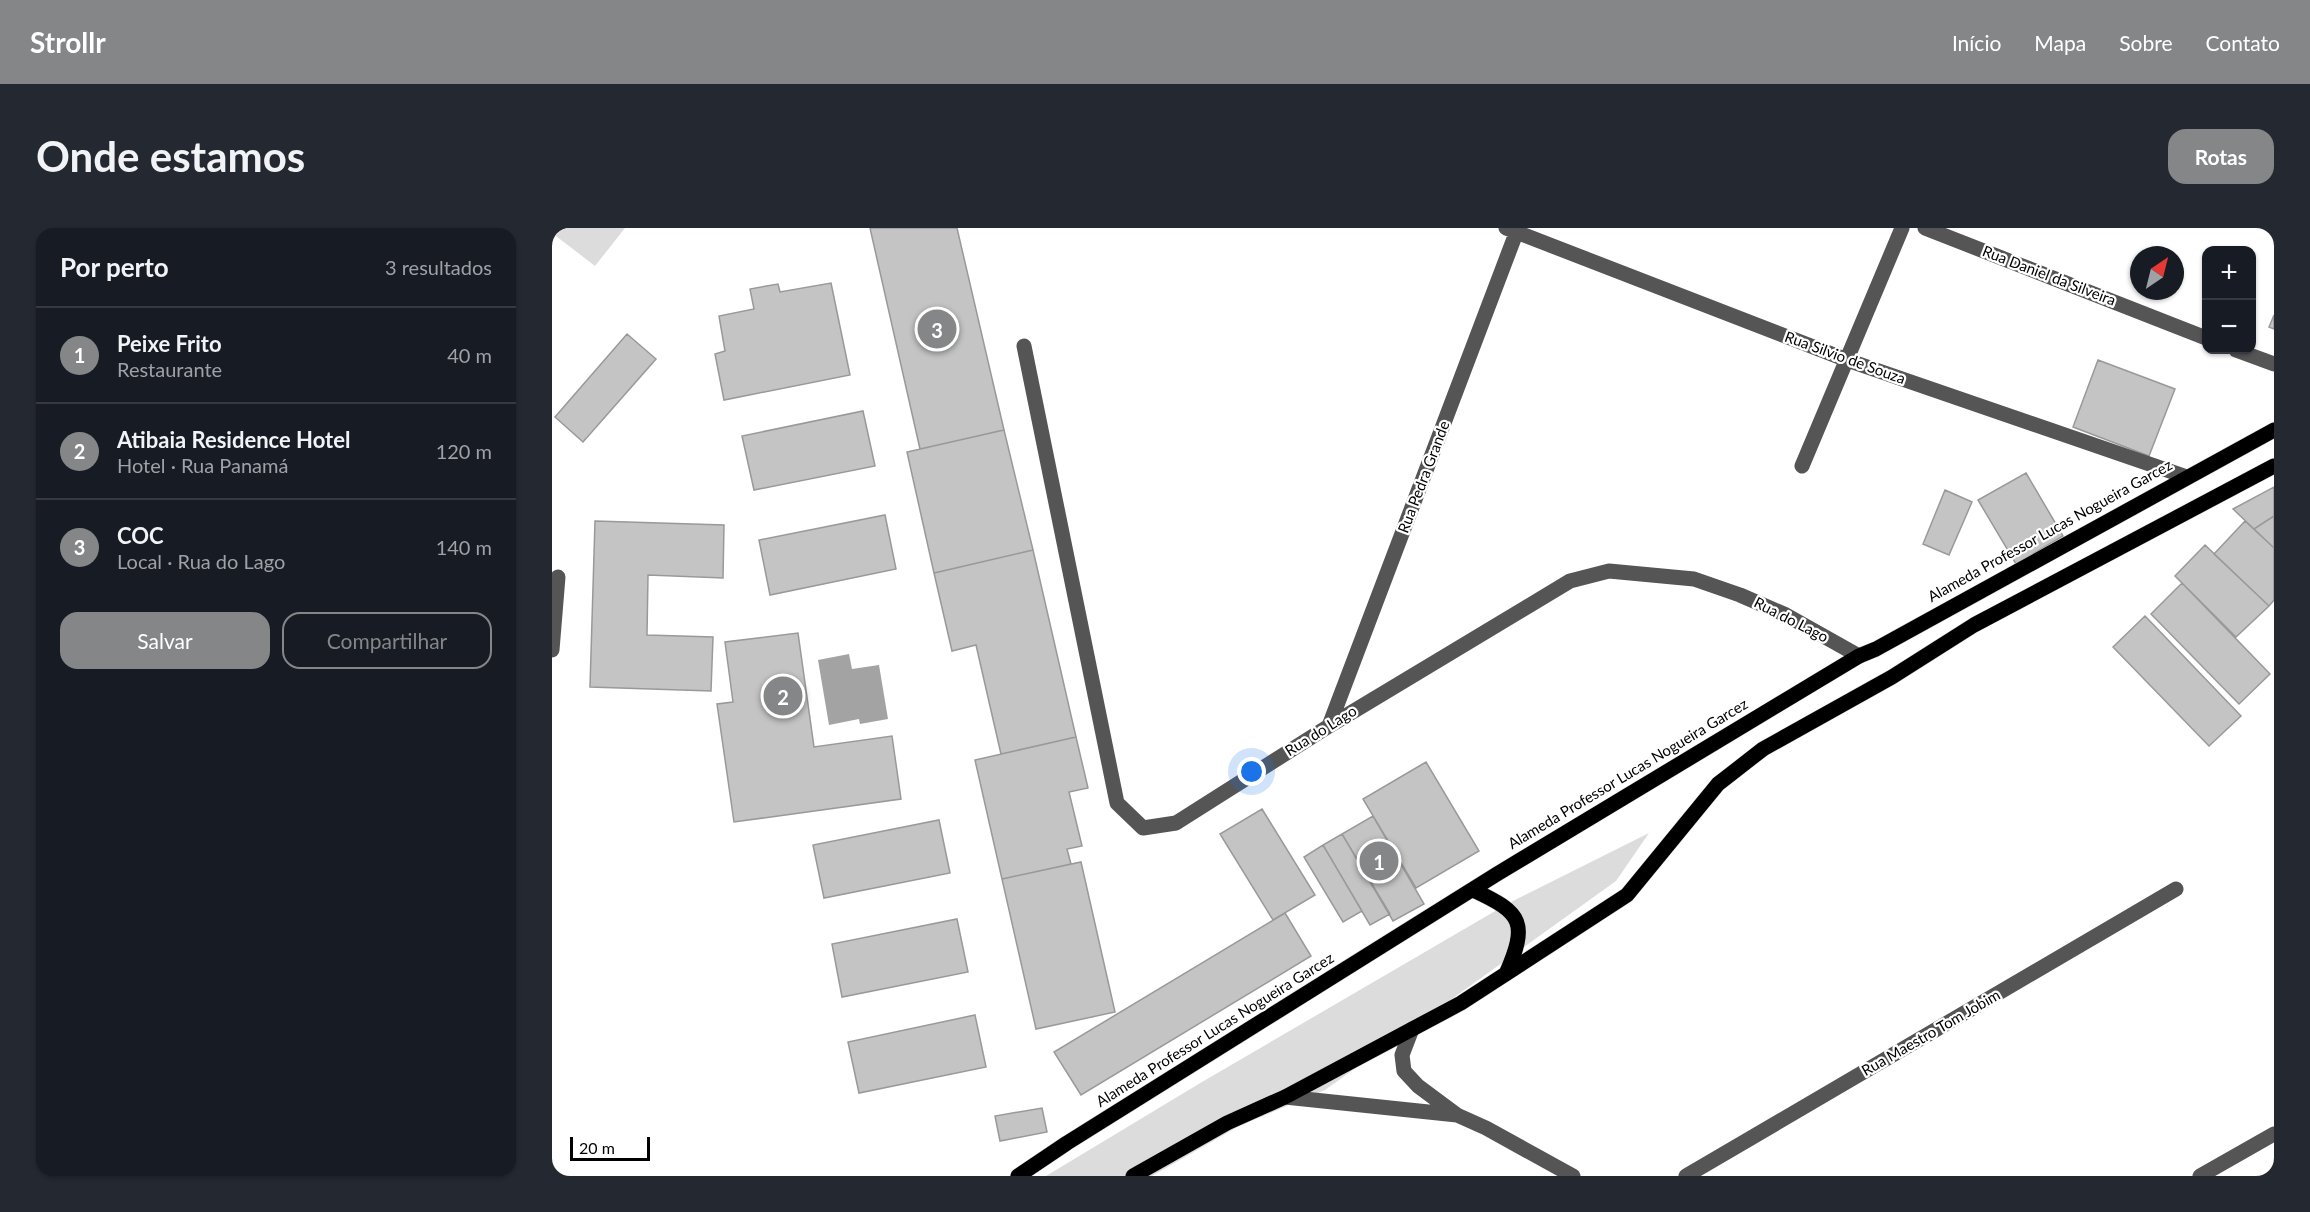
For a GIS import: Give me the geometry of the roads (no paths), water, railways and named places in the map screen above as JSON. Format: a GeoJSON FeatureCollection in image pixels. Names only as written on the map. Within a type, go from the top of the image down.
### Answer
{"type":"FeatureCollection","features":[{"type":"Feature","properties":{"kind":"main road","name":"Alameda Professor Lucas Nogueira Garcez"},"geometry":{"type":"LineString","coordinates":[[1018,1176],[1067,1143],[1473,890],[1859,656],[1876,649],[2274,430]]}},
{"type":"Feature","properties":{"kind":"main road"},"geometry":{"type":"LineString","coordinates":[[1133,1176],[1227,1123],[1285,1096],[1461,1003],[1627,895],[1718,784],[1763,749],[1892,676],[1974,625],[2274,466]]}},
{"type":"Feature","properties":{"kind":"main road"},"geometry":{"type":"LineString","coordinates":[[1473,890],[1509,910],[1518,922],[1518,946],[1506,974]]}},
{"type":"Feature","properties":{"kind":"street"},"geometry":{"type":"LineString","coordinates":[[1802,466],[1902,228]]}},
{"type":"Feature","properties":{"kind":"street","name":"Rua Daniel da Silveira"},"geometry":{"type":"LineString","coordinates":[[1925,228],[2202,336]]}},
{"type":"Feature","properties":{"kind":"street","name":"Rua Silvio de Souza"},"geometry":{"type":"LineString","coordinates":[[1514,229],[1847,360],[2187,477]]}},
{"type":"Feature","properties":{"kind":"street","name":"Rua Pedra Grande"},"geometry":{"type":"LineString","coordinates":[[1329,726],[1514,229]]}},
{"type":"Feature","properties":{"kind":"street","name":"Rua do Lago"},"geometry":{"type":"LineString","coordinates":[[1024,346],[1117,803],[1143,828],[1176,823],[1329,726],[1570,581],[1609,571],[1694,579],[1740,595],[1786,615],[1859,656]]}},
{"type":"Feature","properties":{"kind":"street"},"geometry":{"type":"LineString","coordinates":[[2247,354],[2274,364]]}},
{"type":"Feature","properties":{"kind":"street"},"geometry":{"type":"LineString","coordinates":[[552,650],[558,577]]}},
{"type":"Feature","properties":{"kind":"street","name":"Rua Maestro Tom Jobim"},"geometry":{"type":"LineString","coordinates":[[1686,1176],[2176,889]]}},
{"type":"Feature","properties":{"kind":"street"},"geometry":{"type":"LineString","coordinates":[[1412,1029],[1402,1054],[1404,1071],[1418,1086],[1457,1115],[1486,1128],[1573,1176]]}},
{"type":"Feature","properties":{"kind":"street"},"geometry":{"type":"LineString","coordinates":[[1285,1096],[1457,1115]]}},
{"type":"Feature","properties":{"kind":"street"},"geometry":{"type":"LineString","coordinates":[[2200,1176],[2274,1134]]}},
{"type":"Feature","properties":{"kind":"place","name":"COC"},"geometry":{"type":"Point","coordinates":[937,329]}},
{"type":"Feature","properties":{"kind":"place","name":"Atibaia Residence Hotel"},"geometry":{"type":"Point","coordinates":[783,696]}},
{"type":"Feature","properties":{"kind":"place","name":"Peixe Frito"},"geometry":{"type":"Point","coordinates":[1379,861]}}]}
